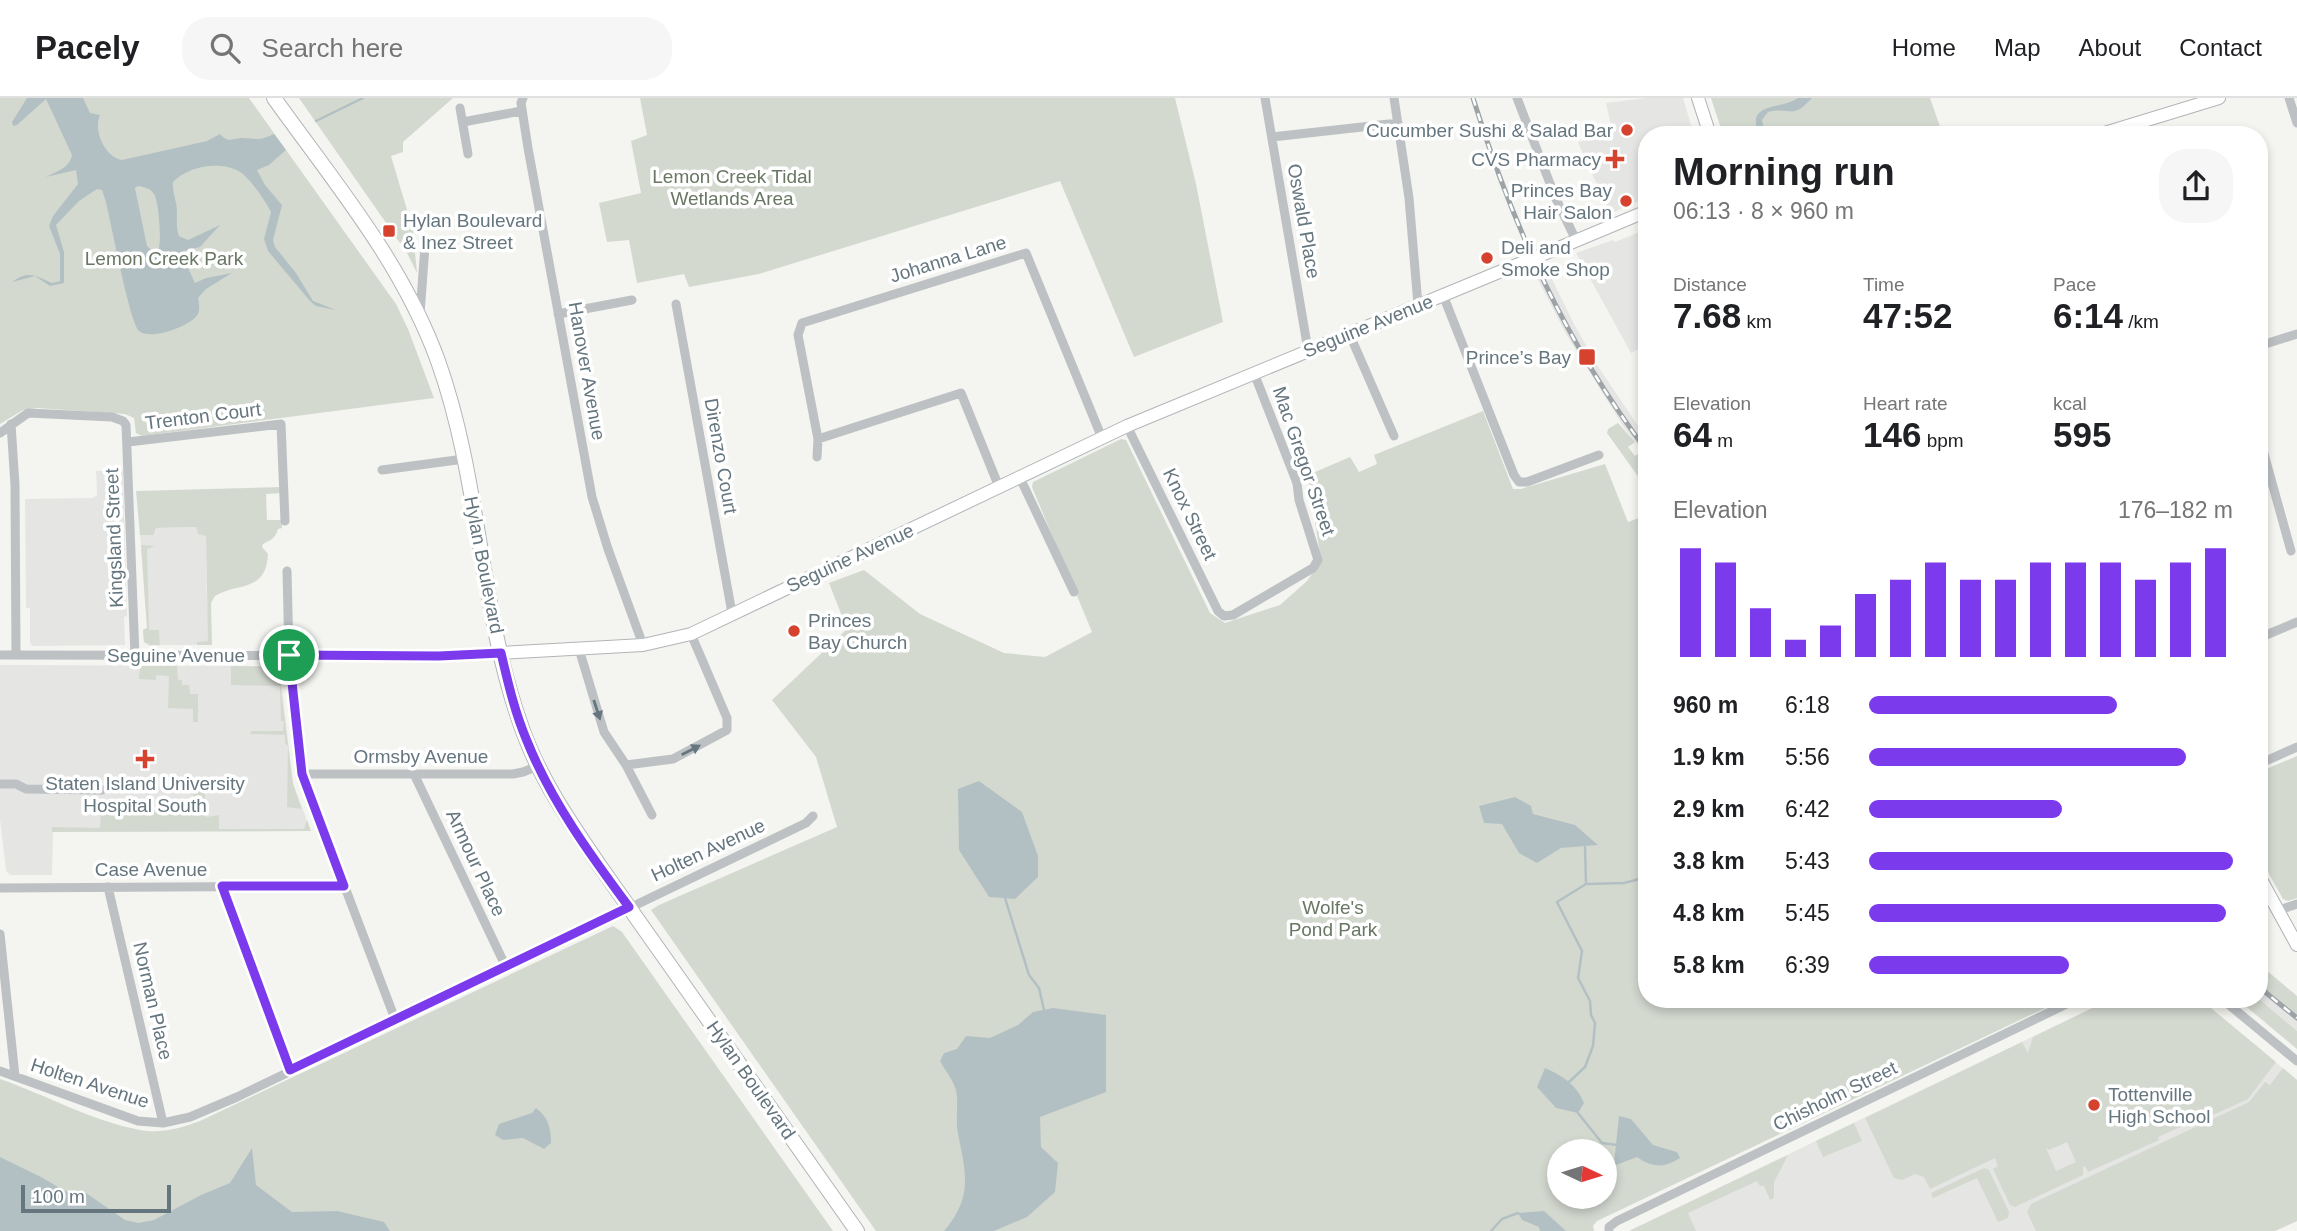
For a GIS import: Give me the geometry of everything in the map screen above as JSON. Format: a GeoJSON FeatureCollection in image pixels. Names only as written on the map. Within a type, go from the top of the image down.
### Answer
{"type":"FeatureCollection","features":[{"type":"Feature","properties":{"kind":"main road","name":"Hylan Boulevard"},"geometry":{"type":"LineString","coordinates":[[274,98],[385,252],[419,316],[444,380],[464,459],[501,653],[517,713],[538,766],[570,821],[857,1231]]}},
{"type":"Feature","properties":{"kind":"street","name":"Hanover Avenue"},"geometry":{"type":"LineString","coordinates":[[523,98],[521,111],[592,497],[619,582],[643,645]]}},
{"type":"Feature","properties":{"kind":"street","name":"Oswald Place"},"geometry":{"type":"LineString","coordinates":[[1265,98],[1308,350]]}},
{"type":"Feature","properties":{"kind":"street"},"geometry":{"type":"LineString","coordinates":[[1394,98],[1409,198],[1418,305]]}},
{"type":"Feature","properties":{"kind":"street"},"geometry":{"type":"LineString","coordinates":[[1517,98],[1556,198],[1576,240]]}},
{"type":"Feature","properties":{"kind":"street"},"geometry":{"type":"LineString","coordinates":[[1698,98],[1707,126]]}},
{"type":"Feature","properties":{"kind":"street"},"geometry":{"type":"LineString","coordinates":[[2127,126],[2218,98]]}},
{"type":"Feature","properties":{"kind":"street"},"geometry":{"type":"LineString","coordinates":[[2289,98],[2297,123]]}},
{"type":"Feature","properties":{"kind":"street"},"geometry":{"type":"LineString","coordinates":[[460,108],[468,155]]}},
{"type":"Feature","properties":{"kind":"street"},"geometry":{"type":"LineString","coordinates":[[463,122],[521,111]]}},
{"type":"Feature","properties":{"kind":"street"},"geometry":{"type":"LineString","coordinates":[[1272,136],[1398,123]]}},
{"type":"Feature","properties":{"kind":"street","name":"Seguine Avenue"},"geometry":{"type":"LineString","coordinates":[[0,655],[439,656],[643,645],[691,634],[1128,426],[1638,215]]}},
{"type":"Feature","properties":{"kind":"street"},"geometry":{"type":"LineString","coordinates":[[419,316],[425,246]]}},
{"type":"Feature","properties":{"kind":"street","name":"Johanna Lane"},"geometry":{"type":"LineString","coordinates":[[817,457],[818,439],[797,335],[802,323],[1026,253],[1102,438]]}},
{"type":"Feature","properties":{"kind":"street"},"geometry":{"type":"LineString","coordinates":[[1443,295],[1509,463],[1519,482],[1527,482],[1600,455]]}},
{"type":"Feature","properties":{"kind":"street"},"geometry":{"type":"LineString","coordinates":[[558,314],[632,300]]}},
{"type":"Feature","properties":{"kind":"street","name":"Direnzo Court"},"geometry":{"type":"LineString","coordinates":[[676,304],[732,614]]}},
{"type":"Feature","properties":{"kind":"street"},"geometry":{"type":"LineString","coordinates":[[1349,333],[1394,436]]}},
{"type":"Feature","properties":{"kind":"street"},"geometry":{"type":"LineString","coordinates":[[2268,343],[2297,334]]}},
{"type":"Feature","properties":{"kind":"street","name":"Mac Gregor Street"},"geometry":{"type":"LineString","coordinates":[[1224,615],[1233,615],[1302,575],[1313,568],[1318,560],[1299,500],[1297,483],[1254,373]]}},
{"type":"Feature","properties":{"kind":"street"},"geometry":{"type":"LineString","coordinates":[[818,439],[961,393],[999,487]]}},
{"type":"Feature","properties":{"kind":"street","name":"Trenton Court"},"geometry":{"type":"LineString","coordinates":[[0,433],[28,413],[112,417],[123,421]]}},
{"type":"Feature","properties":{"kind":"street","name":"Kingsland Street"},"geometry":{"type":"LineString","coordinates":[[123,421],[128,431],[135,656]]}},
{"type":"Feature","properties":{"kind":"street"},"geometry":{"type":"LineString","coordinates":[[11,424],[15,485],[16,656]]}},
{"type":"Feature","properties":{"kind":"street","name":"Trenton Court"},"geometry":{"type":"LineString","coordinates":[[128,443],[281,424],[285,521]]}},
{"type":"Feature","properties":{"kind":"street","name":"Knox Street"},"geometry":{"type":"LineString","coordinates":[[1128,426],[1218,611],[1224,615]]}},
{"type":"Feature","properties":{"kind":"street"},"geometry":{"type":"LineString","coordinates":[[382,470],[464,459]]}},
{"type":"Feature","properties":{"kind":"street"},"geometry":{"type":"LineString","coordinates":[[2268,468],[2291,551]]}},
{"type":"Feature","properties":{"kind":"street"},"geometry":{"type":"LineString","coordinates":[[1020,478],[1073,592]]}},
{"type":"Feature","properties":{"kind":"street"},"geometry":{"type":"LineString","coordinates":[[287,571],[289,655],[302,774],[395,1019]]}},
{"type":"Feature","properties":{"kind":"street"},"geometry":{"type":"LineString","coordinates":[[2268,634],[2297,622]]}},
{"type":"Feature","properties":{"kind":"street"},"geometry":{"type":"LineString","coordinates":[[626,765],[673,759],[727,730],[727,718],[691,634]]}},
{"type":"Feature","properties":{"kind":"street"},"geometry":{"type":"LineString","coordinates":[[579,649],[604,732],[626,765],[652,815]]}},
{"type":"Feature","properties":{"kind":"street"},"geometry":{"type":"LineString","coordinates":[[2268,760],[2297,747]]}},
{"type":"Feature","properties":{"kind":"street","name":"Ormsby Avenue"},"geometry":{"type":"LineString","coordinates":[[302,774],[517,774],[538,766]]}},
{"type":"Feature","properties":{"kind":"street","name":"Armour Place"},"geometry":{"type":"LineString","coordinates":[[414,774],[506,967]]}},
{"type":"Feature","properties":{"kind":"street"},"geometry":{"type":"LineString","coordinates":[[0,785],[16,784],[26,789],[102,790]]}},
{"type":"Feature","properties":{"kind":"street","name":"Holten Avenue"},"geometry":{"type":"LineString","coordinates":[[0,1071],[138,1121],[163,1123],[190,1117],[237,1097],[806,823],[813,816]]}},
{"type":"Feature","properties":{"kind":"street"},"geometry":{"type":"LineString","coordinates":[[222,886],[290,1070]]}},
{"type":"Feature","properties":{"kind":"street","name":"Case Avenue"},"geometry":{"type":"LineString","coordinates":[[0,888],[344,886]]}},
{"type":"Feature","properties":{"kind":"street","name":"Norman Place"},"geometry":{"type":"LineString","coordinates":[[108,887],[163,1123]]}},
{"type":"Feature","properties":{"kind":"street"},"geometry":{"type":"LineString","coordinates":[[2268,891],[2297,945]]}},
{"type":"Feature","properties":{"kind":"street"},"geometry":{"type":"LineString","coordinates":[[2279,910],[2297,904]]}},
{"type":"Feature","properties":{"kind":"street"},"geometry":{"type":"LineString","coordinates":[[0,934],[15,1076]]}},
{"type":"Feature","properties":{"kind":"street","name":"Chisholm Street"},"geometry":{"type":"LineString","coordinates":[[1609,1229],[1617,1220],[2058,1008]]}},
{"type":"Feature","properties":{"kind":"street"},"geometry":{"type":"LineString","coordinates":[[2233,1008],[2297,1061]]}},
{"type":"Feature","properties":{"kind":"shaded area"},"geometry":{"type":"Polygon","coordinates":[[[27,98],[83,98],[90,113],[100,115],[99,135],[106,149],[122,160],[207,141],[220,134],[230,140],[260,139],[274,134],[286,150],[269,165],[257,170],[265,185],[282,205],[273,240],[275,247],[296,273],[313,301],[336,310],[316,306],[310,301],[268,251],[264,239],[271,212],[244,175],[224,166],[205,166],[179,176],[173,182],[179,236],[188,240],[220,225],[200,247],[184,251],[182,255],[195,283],[232,273],[206,289],[198,298],[198,314],[194,319],[161,333],[144,334],[139,331],[130,310],[102,190],[97,189],[79,201],[56,225],[64,252],[64,283],[50,286],[35,276],[52,283],[60,281],[60,254],[49,226],[53,216],[78,184],[76,170],[46,177],[65,167],[72,155],[46,99],[13,126],[12,122],[27,98]],[[138,186],[135,188],[147,246],[158,251],[159,213],[151,190],[138,186]]]}},
{"type":"Feature","properties":{"kind":"shaded area"},"geometry":{"type":"Polygon","coordinates":[[[1646,98],[1683,98],[1691,126],[1638,126],[1638,201],[1610,214],[1578,142],[1613,134],[1606,103],[1646,98]]]}},
{"type":"Feature","properties":{"kind":"shaded area"},"geometry":{"type":"Polygon","coordinates":[[[1798,98],[1812,98],[1795,111],[1768,112],[1762,120],[1763,126],[1757,126],[1757,117],[1761,112],[1798,98]]]}},
{"type":"Feature","properties":{"kind":"shaded area"},"geometry":{"type":"Polygon","coordinates":[[[1638,233],[1638,350],[1631,353],[1576,253],[1613,240],[1615,242],[1638,233]]]}},
{"type":"Feature","properties":{"kind":"shaded area"},"geometry":{"type":"Polygon","coordinates":[[[1545,265],[1599,368],[1638,426],[1638,446],[1566,334],[1533,270],[1545,265]]]}},
{"type":"Feature","properties":{"kind":"shaded area"},"geometry":{"type":"Polygon","coordinates":[[[35,276],[12,282],[18,278],[35,276]]]}},
{"type":"Feature","properties":{"kind":"shaded area"},"geometry":{"type":"Polygon","coordinates":[[[123,470],[127,616],[124,617],[125,645],[32,646],[30,608],[26,608],[25,499],[93,498],[97,495],[96,471],[123,470]]]}},
{"type":"Feature","properties":{"kind":"shaded area"},"geometry":{"type":"Polygon","coordinates":[[[197,527],[198,534],[206,535],[207,602],[212,645],[149,645],[144,642],[143,630],[147,628],[140,535],[155,535],[156,528],[197,527]]]}},
{"type":"Feature","properties":{"kind":"shaded area","name":"Staten Island University Hospital South"},"geometry":{"type":"Polygon","coordinates":[[[0,665],[277,666],[280,670],[293,784],[311,831],[53,832],[52,875],[10,875],[6,871],[0,819],[0,665]]]}},
{"type":"Feature","properties":{"kind":"shaded area"},"geometry":{"type":"Polygon","coordinates":[[[979,781],[1022,812],[1038,856],[1038,877],[1015,899],[989,897],[959,850],[958,789],[979,781]]]}},
{"type":"Feature","properties":{"kind":"shaded area"},"geometry":{"type":"Polygon","coordinates":[[[1515,797],[1531,806],[1533,814],[1575,825],[1598,845],[1561,848],[1537,863],[1519,853],[1502,824],[1484,823],[1479,806],[1515,797]]]}},
{"type":"Feature","properties":{"kind":"shaded area"},"geometry":{"type":"Polygon","coordinates":[[[2268,991],[2297,1015],[2297,1031],[2268,1007],[2268,991]]]}},
{"type":"Feature","properties":{"kind":"shaded area"},"geometry":{"type":"Polygon","coordinates":[[[1053,1008],[1106,1015],[1106,1092],[1040,1117],[1041,1147],[1058,1163],[1055,1192],[1027,1217],[994,1231],[944,1231],[960,1207],[965,1173],[957,1128],[956,1090],[940,1061],[944,1053],[957,1049],[966,1036],[990,1038],[1018,1025],[1033,1012],[1053,1008]]]}},
{"type":"Feature","properties":{"kind":"shaded area","name":"Tottenville High School"},"geometry":{"type":"Polygon","coordinates":[[[2092,1008],[2211,1008],[2297,1080],[2297,1221],[2275,1231],[1629,1231],[2092,1008]]]}},
{"type":"Feature","properties":{"kind":"shaded area"},"geometry":{"type":"Polygon","coordinates":[[[1545,1068],[1563,1078],[1577,1091],[1584,1103],[1578,1113],[1556,1108],[1537,1087],[1545,1068]]]}},
{"type":"Feature","properties":{"kind":"shaded area"},"geometry":{"type":"Polygon","coordinates":[[[536,1108],[549,1127],[551,1143],[544,1149],[523,1138],[503,1140],[495,1135],[499,1124],[532,1113],[536,1108]]]}},
{"type":"Feature","properties":{"kind":"shaded area"},"geometry":{"type":"Polygon","coordinates":[[[1619,1116],[1631,1119],[1653,1145],[1677,1152],[1680,1158],[1669,1164],[1658,1165],[1637,1157],[1617,1165],[1619,1116]]]}},
{"type":"Feature","properties":{"kind":"shaded area"},"geometry":{"type":"Polygon","coordinates":[[[252,1148],[256,1185],[292,1212],[337,1211],[384,1222],[390,1231],[0,1231],[0,1157],[65,1191],[86,1193],[125,1220],[138,1223],[154,1220],[230,1183],[252,1148]]]}},
{"type":"Feature","properties":{"kind":"shaded area"},"geometry":{"type":"Polygon","coordinates":[[[1544,1211],[1566,1231],[1540,1231],[1539,1227],[1522,1220],[1518,1213],[1544,1211]]]}},
{"type":"Feature","properties":{"kind":"green space","name":"Lemon Creek Park"},"geometry":{"type":"Polygon","coordinates":[[[0,98],[249,98],[396,304],[434,398],[142,436],[136,433],[134,418],[125,414],[37,408],[23,410],[0,424],[0,98]]]}},
{"type":"Feature","properties":{"kind":"green space"},"geometry":{"type":"Polygon","coordinates":[[[299,98],[453,98],[403,142],[403,152],[391,156],[413,230],[417,273],[407,253],[299,98]]]}},
{"type":"Feature","properties":{"kind":"green space","name":"Lemon Creek Tidal Wetlands Area"},"geometry":{"type":"Polygon","coordinates":[[[640,98],[1175,98],[1196,184],[1223,322],[1134,357],[1060,181],[759,274],[689,287],[684,274],[637,283],[629,240],[607,242],[599,203],[641,193],[631,141],[647,135],[640,98]]]}},
{"type":"Feature","properties":{"kind":"green space"},"geometry":{"type":"Polygon","coordinates":[[[1711,98],[1930,98],[1940,126],[1720,126],[1711,98]]]}},
{"type":"Feature","properties":{"kind":"green space","name":"Wolfe's Pond Park"},"geometry":{"type":"Polygon","coordinates":[[[1483,411],[1513,489],[1605,464],[1628,522],[1638,518],[1638,1008],[2045,1008],[1597,1221],[1593,1226],[1594,1231],[876,1231],[651,910],[837,827],[816,757],[772,700],[847,629],[829,583],[864,570],[920,614],[1004,653],[1045,657],[1092,632],[1032,487],[1033,482],[1121,439],[1126,440],[1210,613],[1225,623],[1280,605],[1307,581],[1321,561],[1308,475],[1350,457],[1359,472],[1377,464],[1374,455],[1483,411]]]}},
{"type":"Feature","properties":{"kind":"green space"},"geometry":{"type":"Polygon","coordinates":[[[1618,423],[1635,442],[1628,447],[1635,456],[1638,454],[1638,476],[1607,433],[1608,429],[1618,423]]]}},
{"type":"Feature","properties":{"kind":"green space"},"geometry":{"type":"Polygon","coordinates":[[[281,487],[281,493],[266,494],[267,520],[282,520],[282,528],[263,544],[262,547],[268,554],[262,575],[256,581],[215,596],[211,603],[212,645],[197,645],[197,642],[208,641],[206,536],[198,534],[196,527],[156,528],[154,535],[140,535],[136,491],[281,487]]]}},
{"type":"Feature","properties":{"kind":"green space"},"geometry":{"type":"Polygon","coordinates":[[[141,545],[155,546],[147,549],[149,630],[159,630],[160,645],[151,646],[144,642],[143,630],[147,628],[141,545]]]}},
{"type":"Feature","properties":{"kind":"green space"},"geometry":{"type":"Polygon","coordinates":[[[140,666],[177,666],[178,680],[182,680],[182,685],[189,685],[190,694],[198,694],[198,722],[193,722],[193,709],[168,708],[169,676],[156,675],[156,680],[139,679],[140,666]]]}},
{"type":"Feature","properties":{"kind":"green space"},"geometry":{"type":"Polygon","coordinates":[[[231,666],[278,667],[293,784],[302,809],[287,807],[288,746],[285,743],[285,735],[250,734],[251,731],[283,731],[280,686],[231,685],[231,666]]]}},
{"type":"Feature","properties":{"kind":"green space"},"geometry":{"type":"Polygon","coordinates":[[[2297,756],[2297,898],[2288,901],[2283,899],[2268,872],[2268,768],[2297,756]]]}},
{"type":"Feature","properties":{"kind":"green space"},"geometry":{"type":"Polygon","coordinates":[[[194,784],[205,784],[205,812],[195,813],[205,814],[206,817],[219,815],[219,829],[304,829],[307,820],[311,831],[52,832],[52,827],[100,828],[101,808],[174,811],[177,807],[192,807],[194,784]]]}},
{"type":"Feature","properties":{"kind":"green space"},"geometry":{"type":"Polygon","coordinates":[[[613,926],[622,932],[833,1231],[0,1231],[0,1079],[122,1126],[148,1131],[178,1128],[200,1121],[613,926]]]}},
{"type":"Feature","properties":{"kind":"green space"},"geometry":{"type":"Polygon","coordinates":[[[2268,972],[2297,996],[2297,1015],[2268,991],[2268,972]]]}},
{"type":"Feature","properties":{"kind":"green space"},"geometry":{"type":"Polygon","coordinates":[[[2268,1007],[2297,1031],[2297,1049],[2248,1008],[2268,1007]]]}},
{"type":"Feature","properties":{"kind":"green space"},"geometry":{"type":"Polygon","coordinates":[[[2093,1008],[2211,1008],[2276,1062],[2248,1099],[2158,1137],[2159,1140],[2088,1172],[2085,1166],[2083,1175],[2015,1207],[2010,1205],[1993,1169],[1998,1166],[1995,1158],[1930,1189],[1924,1177],[1915,1174],[1902,1180],[1894,1178],[1865,1118],[2022,1042],[2028,1053],[2033,1037],[2093,1008]],[[2067,1142],[2049,1150],[2046,1148],[2056,1171],[2076,1162],[2067,1142]]]}},
{"type":"Feature","properties":{"kind":"green space"},"geometry":{"type":"Polygon","coordinates":[[[2283,1068],[2297,1080],[2297,1221],[2275,1231],[2036,1231],[2027,1212],[2031,1204],[2249,1102],[2265,1082],[2270,1085],[2283,1068]]]}},
{"type":"Feature","properties":{"kind":"green space"},"geometry":{"type":"Polygon","coordinates":[[[1854,1123],[1862,1141],[1823,1157],[1816,1141],[1854,1123]]]}},
{"type":"Feature","properties":{"kind":"green space"},"geometry":{"type":"Polygon","coordinates":[[[1788,1155],[1774,1182],[1774,1198],[1770,1200],[1764,1186],[1760,1186],[1757,1181],[1688,1213],[1696,1231],[1629,1231],[1788,1155]]]}},
{"type":"Feature","properties":{"kind":"green space"},"geometry":{"type":"Polygon","coordinates":[[[1984,1168],[1989,1170],[2009,1212],[2008,1218],[1998,1222],[1977,1178],[1933,1198],[1931,1193],[1984,1168]]]}},
{"type":"Feature","properties":{"kind":"waterway"},"geometry":{"type":"LineString","coordinates":[[316,121],[363,98]]}},
{"type":"Feature","properties":{"kind":"waterway"},"geometry":{"type":"LineString","coordinates":[[1569,1082],[1585,1067],[1593,1046],[1595,1023],[1591,1015],[1590,1001],[1578,978],[1582,951],[1557,902],[1586,884],[1585,847]]}},
{"type":"Feature","properties":{"kind":"waterway"},"geometry":{"type":"LineString","coordinates":[[1588,884],[1624,883],[1638,879]]}},
{"type":"Feature","properties":{"kind":"waterway"},"geometry":{"type":"LineString","coordinates":[[1005,898],[1029,975],[1039,988],[1044,1010]]}},
{"type":"Feature","properties":{"kind":"waterway"},"geometry":{"type":"LineString","coordinates":[[1578,1113],[1599,1139]]}},
{"type":"Feature","properties":{"kind":"waterway"},"geometry":{"type":"LineString","coordinates":[[1491,1231],[1502,1219],[1518,1213]]}},
{"type":"Feature","properties":{"kind":"railway"},"geometry":{"type":"LineString","coordinates":[[1473,98],[1506,192],[1544,282],[1591,368],[1638,438]]}},
{"type":"Feature","properties":{"kind":"railway"},"geometry":{"type":"LineString","coordinates":[[2268,994],[2297,1018]]}},
{"type":"Feature","properties":{"kind":"place","name":"Cucumber Sushi & Salad Bar"},"geometry":{"type":"Point","coordinates":[1627,130]}},
{"type":"Feature","properties":{"kind":"place","name":"CVS Pharmacy"},"geometry":{"type":"Point","coordinates":[1615,159]}},
{"type":"Feature","properties":{"kind":"place","name":"Princes Bay Hair Salon"},"geometry":{"type":"Point","coordinates":[1626,201]}},
{"type":"Feature","properties":{"kind":"place","name":"Hylan Boulevard & Inez Street"},"geometry":{"type":"Point","coordinates":[389,231]}},
{"type":"Feature","properties":{"kind":"place","name":"Deli and Smoke Shop"},"geometry":{"type":"Point","coordinates":[1487,258]}},
{"type":"Feature","properties":{"kind":"place","name":"Prince’s Bay"},"geometry":{"type":"Point","coordinates":[1587,357]}},
{"type":"Feature","properties":{"kind":"place","name":"Princes Bay Church"},"geometry":{"type":"Point","coordinates":[794,631]}},
{"type":"Feature","properties":{"kind":"place","name":"Staten Island University Hospital South"},"geometry":{"type":"Point","coordinates":[145,759]}},
{"type":"Feature","properties":{"kind":"place","name":"Tottenville High School"},"geometry":{"type":"Point","coordinates":[2094,1105]}},
{"type":"Feature","properties":{"kind":"route"},"geometry":{"type":"LineString","coordinates":[[501,653],[517,713],[538,766],[570,821],[629,907],[290,1070],[222,886],[344,886],[302,774],[289,655],[439,656],[501,653]]}}]}
